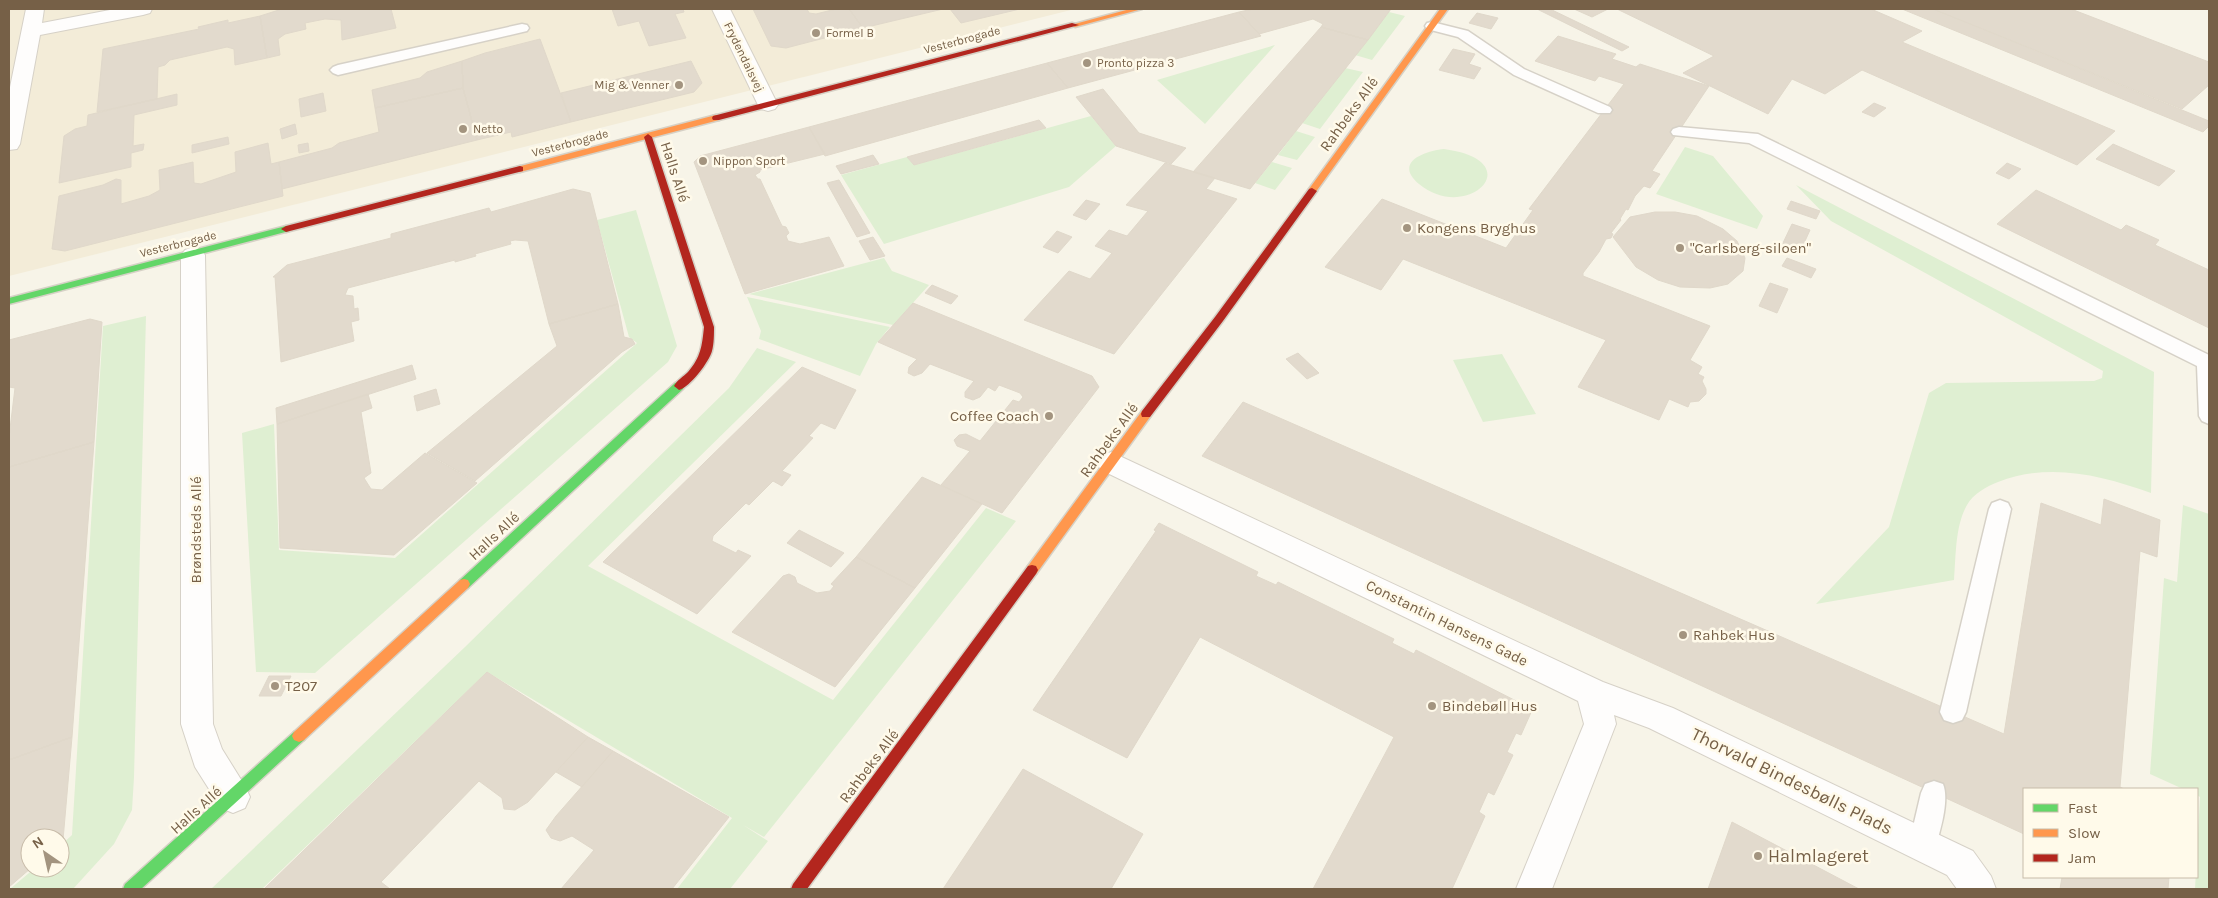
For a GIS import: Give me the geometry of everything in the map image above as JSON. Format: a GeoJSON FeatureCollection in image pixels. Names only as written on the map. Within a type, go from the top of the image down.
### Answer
{"type":"FeatureCollection","features":[{"type":"Feature","properties":{"kind":"street"},"geometry":{"type":"LineString","coordinates":[[9,144],[35,9]]}},
{"type":"Feature","properties":{"kind":"street"},"geometry":{"type":"LineString","coordinates":[[31,31],[143,9]]}},
{"type":"Feature","properties":{"kind":"street","name":"Frydendalsvej"},"geometry":{"type":"LineString","coordinates":[[721,9],[768,106]]}},
{"type":"Feature","properties":{"kind":"street","name":"Vesterbrogade"},"geometry":{"type":"LineString","coordinates":[[9,301],[193,255],[1138,9]]}},
{"type":"Feature","properties":{"kind":"street","name":"Rahbeks Allé"},"geometry":{"type":"LineString","coordinates":[[798,889],[1219,319],[1444,9]]}},
{"type":"Feature","properties":{"kind":"street","name":"Halls Allé"},"geometry":{"type":"LineString","coordinates":[[130,889],[233,797],[692,374],[706,351],[710,327],[648,137]]}},
{"type":"Feature","properties":{"kind":"street","name":"Brøndsteds Allé"},"geometry":{"type":"LineString","coordinates":[[193,255],[197,724],[207,756],[233,797]]}},
{"type":"Feature","properties":{"kind":"street","name":"Constantin Hansens Gade"},"geometry":{"type":"LineString","coordinates":[[1111,463],[1592,692]]}},
{"type":"Feature","properties":{"kind":"street"},"geometry":{"type":"LineString","coordinates":[[1534,889],[1600,724],[1592,692]]}},
{"type":"Feature","properties":{"kind":"street","name":"Thorvald Bindesbølls Plads"},"geometry":{"type":"LineString","coordinates":[[1592,692],[1661,718],[1923,844],[1960,863],[1978,889]]}},
{"type":"Feature","properties":{"kind":"lane"},"geometry":{"type":"LineString","coordinates":[[1432,26],[1463,34],[1519,72],[1604,110]]}},
{"type":"Feature","properties":{"kind":"lane"},"geometry":{"type":"LineString","coordinates":[[338,70],[522,28]]}},
{"type":"Feature","properties":{"kind":"lane"},"geometry":{"type":"LineString","coordinates":[[1679,132],[1752,138],[2207,362],[2209,416]]}},
{"type":"Feature","properties":{"kind":"lane"},"geometry":{"type":"LineString","coordinates":[[1953,712],[2000,509]]}},
{"type":"Feature","properties":{"kind":"lane"},"geometry":{"type":"LineString","coordinates":[[1923,844],[1934,793]]}},
{"type":"Feature","properties":{"kind":"shaded area"},"geometry":{"type":"Polygon","coordinates":[[[9,9],[1075,9],[9,276],[9,9]]]}},
{"type":"Feature","properties":{"kind":"green space"},"geometry":{"type":"Polygon","coordinates":[[[1389,12],[1405,16],[1372,60],[1355,55],[1389,12]]]}},
{"type":"Feature","properties":{"kind":"green space"},"geometry":{"type":"Polygon","coordinates":[[[1275,45],[1205,124],[1157,80],[1275,45]]]}},
{"type":"Feature","properties":{"kind":"green space"},"geometry":{"type":"Polygon","coordinates":[[[1345,68],[1363,72],[1320,129],[1302,123],[1345,68]]]}},
{"type":"Feature","properties":{"kind":"green space"},"geometry":{"type":"Polygon","coordinates":[[[1091,116],[1116,146],[1069,187],[884,244],[841,175],[907,157],[914,165],[1091,116]]]}},
{"type":"Feature","properties":{"kind":"green space"},"geometry":{"type":"Polygon","coordinates":[[[1296,131],[1315,137],[1297,160],[1278,155],[1296,131]]]}},
{"type":"Feature","properties":{"kind":"green space"},"geometry":{"type":"Polygon","coordinates":[[[1685,147],[1713,156],[1763,216],[1757,229],[1656,194],[1685,147]]]}},
{"type":"Feature","properties":{"kind":"green space"},"geometry":{"type":"Polygon","coordinates":[[[1444,149],[1470,156],[1484,165],[1487,176],[1482,186],[1471,194],[1456,197],[1437,194],[1419,184],[1409,170],[1410,164],[1421,155],[1444,149]]]}},
{"type":"Feature","properties":{"kind":"green space"},"geometry":{"type":"Polygon","coordinates":[[[1272,162],[1292,168],[1275,190],[1255,183],[1272,162]]]}},
{"type":"Feature","properties":{"kind":"green space"},"geometry":{"type":"Polygon","coordinates":[[[1796,185],[2154,372],[2151,493],[2094,476],[2075,473],[2036,473],[1998,482],[1977,494],[1967,505],[1963,513],[1957,541],[1954,580],[1816,604],[1889,527],[1929,393],[1946,383],[2094,381],[2102,378],[2103,371],[1831,221],[1796,185]]]}},
{"type":"Feature","properties":{"kind":"green space"},"geometry":{"type":"Polygon","coordinates":[[[636,210],[677,346],[668,362],[315,673],[256,672],[242,433],[274,424],[279,550],[395,558],[637,343],[629,337],[597,220],[636,210]]]}},
{"type":"Feature","properties":{"kind":"green space"},"geometry":{"type":"Polygon","coordinates":[[[884,258],[892,271],[929,285],[893,325],[749,294],[884,258]]]}},
{"type":"Feature","properties":{"kind":"green space"},"geometry":{"type":"Polygon","coordinates":[[[747,297],[890,327],[876,344],[860,376],[759,339],[761,331],[747,297]]]}},
{"type":"Feature","properties":{"kind":"green space"},"geometry":{"type":"Polygon","coordinates":[[[146,316],[132,810],[114,844],[73,889],[10,889],[23,878],[70,878],[70,837],[72,835],[103,326],[146,316]]]}},
{"type":"Feature","properties":{"kind":"green space"},"geometry":{"type":"Polygon","coordinates":[[[757,348],[796,362],[588,566],[833,700],[986,508],[1016,521],[764,837],[743,825],[768,841],[730,889],[677,889],[732,818],[487,672],[262,889],[211,889],[465,647],[729,388],[757,348]]]}},
{"type":"Feature","properties":{"kind":"green space"},"geometry":{"type":"Polygon","coordinates":[[[1502,354],[1536,414],[1483,422],[1453,360],[1502,354]]]}},
{"type":"Feature","properties":{"kind":"green space"},"geometry":{"type":"Polygon","coordinates":[[[2183,505],[2209,514],[2209,889],[2195,889],[2196,878],[2198,878],[2200,797],[2198,796],[2198,788],[2181,788],[2150,774],[2164,578],[2177,582],[2183,505]]]}},
{"type":"Feature","properties":{"kind":"building"},"geometry":{"type":"Polygon","coordinates":[[[282,9],[391,9],[396,28],[342,40],[341,20],[325,19],[305,23],[306,29],[285,34],[278,39],[280,55],[267,58],[260,16],[282,9]]]}},
{"type":"Feature","properties":{"kind":"building"},"geometry":{"type":"Polygon","coordinates":[[[612,9],[683,9],[684,12],[675,14],[686,38],[649,46],[639,21],[618,26],[612,9]]]}},
{"type":"Feature","properties":{"kind":"building"},"geometry":{"type":"Polygon","coordinates":[[[753,9],[807,9],[809,13],[816,14],[836,9],[849,9],[863,28],[786,48],[771,46],[753,9]]]}},
{"type":"Feature","properties":{"kind":"building"},"geometry":{"type":"Polygon","coordinates":[[[849,9],[943,9],[863,28],[849,9]]]}},
{"type":"Feature","properties":{"kind":"building"},"geometry":{"type":"Polygon","coordinates":[[[950,9],[1020,9],[961,23],[950,9]]]}},
{"type":"Feature","properties":{"kind":"building"},"geometry":{"type":"Polygon","coordinates":[[[1253,9],[1391,9],[1368,40],[1321,27],[1323,24],[1313,19],[1259,34],[1239,12],[1253,9]]]}},
{"type":"Feature","properties":{"kind":"building"},"geometry":{"type":"Polygon","coordinates":[[[1537,9],[1550,9],[1629,47],[1622,51],[1537,9]]]}},
{"type":"Feature","properties":{"kind":"building"},"geometry":{"type":"Polygon","coordinates":[[[1574,9],[1608,9],[1592,17],[1574,9]]]}},
{"type":"Feature","properties":{"kind":"building"},"geometry":{"type":"Polygon","coordinates":[[[1617,9],[1871,9],[1922,31],[1902,42],[2115,131],[2077,165],[1862,70],[1825,94],[1792,79],[1768,114],[1683,73],[1714,56],[1617,9]]]}},
{"type":"Feature","properties":{"kind":"building"},"geometry":{"type":"Polygon","coordinates":[[[1902,9],[1933,9],[2209,121],[2209,126],[2203,132],[1902,9]]]}},
{"type":"Feature","properties":{"kind":"building"},"geometry":{"type":"Polygon","coordinates":[[[1933,9],[2071,9],[2209,62],[2209,85],[2182,109],[1933,9]]]}},
{"type":"Feature","properties":{"kind":"building"},"geometry":{"type":"Polygon","coordinates":[[[1239,12],[1261,36],[1068,88],[1047,63],[1239,12]]]}},
{"type":"Feature","properties":{"kind":"building"},"geometry":{"type":"Polygon","coordinates":[[[1477,13],[1498,18],[1491,29],[1469,23],[1477,13]]]}},
{"type":"Feature","properties":{"kind":"building"},"geometry":{"type":"Polygon","coordinates":[[[260,16],[267,58],[235,65],[234,49],[227,47],[170,60],[165,65],[158,67],[157,99],[97,112],[103,49],[199,29],[198,27],[228,20],[228,23],[260,16]]]}},
{"type":"Feature","properties":{"kind":"building"},"geometry":{"type":"Polygon","coordinates":[[[1321,27],[1368,40],[1250,189],[1193,172],[1321,27]]]}},
{"type":"Feature","properties":{"kind":"building","name":"Kongens Bryghus"},"geometry":{"type":"Polygon","coordinates":[[[1558,36],[1616,54],[1612,59],[1636,67],[1640,64],[1709,86],[1652,171],[1660,174],[1650,188],[1644,186],[1635,196],[1628,210],[1626,209],[1621,220],[1611,233],[1613,234],[1611,238],[1606,239],[1583,273],[1583,276],[1710,326],[1690,360],[1702,367],[1698,374],[1704,377],[1702,381],[1706,394],[1699,401],[1690,402],[1688,407],[1669,399],[1659,420],[1578,387],[1606,340],[1403,259],[1381,290],[1325,267],[1382,199],[1506,248],[1533,210],[1529,209],[1624,84],[1599,76],[1595,81],[1535,61],[1558,36]]]}},
{"type":"Feature","properties":{"kind":"building"},"geometry":{"type":"Polygon","coordinates":[[[540,39],[571,122],[512,137],[511,132],[477,140],[463,88],[462,61],[540,39]]]}},
{"type":"Feature","properties":{"kind":"building"},"geometry":{"type":"Polygon","coordinates":[[[1453,49],[1475,54],[1469,64],[1481,68],[1474,79],[1439,70],[1453,49]]]}},
{"type":"Feature","properties":{"kind":"building"},"geometry":{"type":"Polygon","coordinates":[[[462,61],[463,88],[375,108],[372,90],[420,78],[427,72],[462,61]]]}},
{"type":"Feature","properties":{"kind":"building"},"geometry":{"type":"Polygon","coordinates":[[[691,61],[702,83],[694,92],[571,122],[561,93],[691,61]]]}},
{"type":"Feature","properties":{"kind":"building"},"geometry":{"type":"Polygon","coordinates":[[[1047,63],[1068,88],[825,156],[809,127],[1047,63]]]}},
{"type":"Feature","properties":{"kind":"building"},"geometry":{"type":"Polygon","coordinates":[[[463,88],[477,140],[282,189],[279,162],[332,148],[339,143],[379,132],[375,108],[463,88]]]}},
{"type":"Feature","properties":{"kind":"building"},"geometry":{"type":"Polygon","coordinates":[[[1103,89],[1139,133],[1186,148],[1171,164],[1116,146],[1076,97],[1103,89]]]}},
{"type":"Feature","properties":{"kind":"building"},"geometry":{"type":"Polygon","coordinates":[[[323,93],[326,111],[301,117],[299,99],[323,93]]]}},
{"type":"Feature","properties":{"kind":"building"},"geometry":{"type":"Polygon","coordinates":[[[177,94],[177,105],[134,115],[133,146],[144,144],[143,150],[131,153],[131,167],[59,183],[64,136],[75,129],[87,126],[88,115],[177,94]]]}},
{"type":"Feature","properties":{"kind":"building"},"geometry":{"type":"Polygon","coordinates":[[[1874,103],[1886,108],[1874,117],[1862,112],[1874,103]]]}},
{"type":"Feature","properties":{"kind":"building"},"geometry":{"type":"Polygon","coordinates":[[[1039,120],[1046,128],[914,165],[907,157],[1039,120]]]}},
{"type":"Feature","properties":{"kind":"building"},"geometry":{"type":"Polygon","coordinates":[[[295,124],[297,134],[282,139],[280,129],[295,124]]]}},
{"type":"Feature","properties":{"kind":"building"},"geometry":{"type":"Polygon","coordinates":[[[809,127],[825,154],[760,170],[755,175],[760,179],[782,226],[786,227],[789,233],[786,236],[788,241],[800,244],[829,237],[844,266],[745,294],[694,162],[700,156],[809,127]]]}},
{"type":"Feature","properties":{"kind":"building"},"geometry":{"type":"Polygon","coordinates":[[[228,137],[229,144],[192,153],[192,145],[228,137]]]}},
{"type":"Feature","properties":{"kind":"building"},"geometry":{"type":"Polygon","coordinates":[[[268,143],[271,164],[279,162],[283,196],[65,251],[52,249],[59,196],[103,185],[116,179],[121,180],[121,204],[149,196],[160,190],[159,170],[193,162],[194,183],[201,184],[236,172],[235,152],[268,143]]]}},
{"type":"Feature","properties":{"kind":"building"},"geometry":{"type":"Polygon","coordinates":[[[308,143],[309,151],[299,153],[298,145],[308,143]]]}},
{"type":"Feature","properties":{"kind":"building"},"geometry":{"type":"Polygon","coordinates":[[[2113,144],[2175,171],[2159,186],[2096,159],[2113,144]]]}},
{"type":"Feature","properties":{"kind":"building"},"geometry":{"type":"Polygon","coordinates":[[[873,155],[879,164],[841,174],[836,166],[873,155]]]}},
{"type":"Feature","properties":{"kind":"building"},"geometry":{"type":"Polygon","coordinates":[[[1165,163],[1215,178],[1206,189],[1237,199],[1114,354],[1024,320],[1069,271],[1090,279],[1112,253],[1095,246],[1109,230],[1127,236],[1148,211],[1126,205],[1165,163]]]}},
{"type":"Feature","properties":{"kind":"building"},"geometry":{"type":"Polygon","coordinates":[[[2007,163],[2021,169],[2009,179],[1996,173],[2007,163]]]}},
{"type":"Feature","properties":{"kind":"building"},"geometry":{"type":"Polygon","coordinates":[[[839,180],[870,233],[857,237],[827,183],[839,180]]]}},
{"type":"Feature","properties":{"kind":"building"},"geometry":{"type":"Polygon","coordinates":[[[573,189],[590,193],[618,304],[549,324],[528,241],[515,240],[510,241],[511,244],[475,254],[476,256],[348,288],[345,295],[353,296],[354,309],[358,308],[359,320],[351,322],[354,341],[281,362],[275,277],[273,277],[287,265],[391,238],[391,234],[489,208],[491,212],[573,189]]]}},
{"type":"Feature","properties":{"kind":"building"},"geometry":{"type":"Polygon","coordinates":[[[2036,190],[2121,230],[2126,225],[2159,240],[2155,245],[2209,270],[2209,328],[1997,224],[2036,190]]]}},
{"type":"Feature","properties":{"kind":"building"},"geometry":{"type":"Polygon","coordinates":[[[1086,200],[1100,204],[1086,220],[1073,215],[1086,200]]]}},
{"type":"Feature","properties":{"kind":"building"},"geometry":{"type":"Polygon","coordinates":[[[1791,201],[1820,211],[1816,219],[1787,209],[1791,201]]]}},
{"type":"Feature","properties":{"kind":"building","name":"\"Carlsberg-siloen\""},"geometry":{"type":"Polygon","coordinates":[[[1655,212],[1675,212],[1697,216],[1723,229],[1737,241],[1745,258],[1743,271],[1728,284],[1710,288],[1680,287],[1658,280],[1636,267],[1613,237],[1630,217],[1655,212]]]}},
{"type":"Feature","properties":{"kind":"building"},"geometry":{"type":"Polygon","coordinates":[[[1792,224],[1810,230],[1800,252],[1782,245],[1792,224]]]}},
{"type":"Feature","properties":{"kind":"building"},"geometry":{"type":"Polygon","coordinates":[[[1057,231],[1072,237],[1058,253],[1043,247],[1057,231]]]}},
{"type":"Feature","properties":{"kind":"building"},"geometry":{"type":"Polygon","coordinates":[[[873,237],[885,256],[870,260],[859,241],[873,237]]]}},
{"type":"Feature","properties":{"kind":"building"},"geometry":{"type":"Polygon","coordinates":[[[1787,258],[1816,269],[1811,278],[1782,266],[1787,258]]]}},
{"type":"Feature","properties":{"kind":"building"},"geometry":{"type":"Polygon","coordinates":[[[1770,283],[1788,289],[1777,313],[1759,306],[1770,283]]]}},
{"type":"Feature","properties":{"kind":"building"},"geometry":{"type":"Polygon","coordinates":[[[932,285],[958,296],[951,304],[925,293],[932,285]]]}},
{"type":"Feature","properties":{"kind":"building"},"geometry":{"type":"Polygon","coordinates":[[[913,303],[1092,376],[1099,387],[1002,513],[941,485],[970,451],[957,446],[954,440],[959,435],[966,434],[980,441],[1013,400],[1019,402],[1023,397],[1020,393],[999,385],[995,391],[988,387],[980,397],[973,400],[965,397],[965,392],[974,381],[930,364],[922,373],[914,376],[908,373],[909,367],[917,359],[878,342],[913,303]]]}},
{"type":"Feature","properties":{"kind":"building"},"geometry":{"type":"Polygon","coordinates":[[[618,304],[624,337],[632,339],[635,344],[622,352],[475,481],[427,453],[557,346],[549,324],[618,304]]]}},
{"type":"Feature","properties":{"kind":"building"},"geometry":{"type":"Polygon","coordinates":[[[90,319],[102,322],[94,442],[9,467],[9,437],[15,388],[9,387],[9,340],[90,319]]]}},
{"type":"Feature","properties":{"kind":"building"},"geometry":{"type":"Polygon","coordinates":[[[1298,353],[1319,373],[1307,379],[1286,359],[1298,353]]]}},
{"type":"Feature","properties":{"kind":"building"},"geometry":{"type":"Polygon","coordinates":[[[412,365],[416,379],[277,424],[276,408],[412,365]]]}},
{"type":"Feature","properties":{"kind":"building"},"geometry":{"type":"Polygon","coordinates":[[[802,367],[856,390],[835,429],[821,423],[809,436],[813,438],[782,471],[791,475],[782,486],[773,481],[749,505],[746,503],[713,536],[712,541],[736,553],[738,550],[751,556],[697,614],[603,562],[802,367]]]}},
{"type":"Feature","properties":{"kind":"building"},"geometry":{"type":"Polygon","coordinates":[[[436,389],[440,404],[417,411],[414,396],[436,389]]]}},
{"type":"Feature","properties":{"kind":"building"},"geometry":{"type":"Polygon","coordinates":[[[368,394],[372,408],[361,412],[371,473],[364,478],[371,489],[382,490],[425,453],[477,483],[394,555],[280,548],[277,424],[368,394]]]}},
{"type":"Feature","properties":{"kind":"building","name":"Rahbek Hus"},"geometry":{"type":"Polygon","coordinates":[[[1243,402],[2004,734],[2041,503],[2101,525],[2104,499],[2160,520],[2157,557],[2140,551],[2120,787],[2122,788],[2023,788],[2023,834],[1202,456],[1243,402]]]}},
{"type":"Feature","properties":{"kind":"building"},"geometry":{"type":"Polygon","coordinates":[[[94,442],[72,737],[9,760],[9,467],[94,442]]]}},
{"type":"Feature","properties":{"kind":"building"},"geometry":{"type":"Polygon","coordinates":[[[922,477],[982,504],[915,588],[856,557],[922,477]]]}},
{"type":"Feature","properties":{"kind":"building","name":"Bindebøll Hus"},"geometry":{"type":"Polygon","coordinates":[[[1159,523],[1258,572],[1256,576],[1276,585],[1278,582],[1394,639],[1392,643],[1414,654],[1416,650],[1533,708],[1521,735],[1516,733],[1507,752],[1513,755],[1494,795],[1488,792],[1479,812],[1485,816],[1452,889],[1313,889],[1394,737],[1200,637],[1127,758],[1033,710],[1156,531],[1154,530],[1159,523]]]}},
{"type":"Feature","properties":{"kind":"building"},"geometry":{"type":"Polygon","coordinates":[[[799,530],[844,553],[831,567],[787,543],[799,530]]]}},
{"type":"Feature","properties":{"kind":"building"},"geometry":{"type":"Polygon","coordinates":[[[856,557],[915,588],[835,687],[732,632],[783,576],[789,574],[795,577],[797,583],[817,593],[830,591],[834,586],[831,584],[856,557]]]}},
{"type":"Feature","properties":{"kind":"building"},"geometry":{"type":"Polygon","coordinates":[[[487,672],[588,737],[528,802],[515,810],[504,809],[502,798],[479,781],[381,882],[390,889],[264,889],[487,672]]]}},
{"type":"Feature","properties":{"kind":"building","name":"T207"},"geometry":{"type":"Polygon","coordinates":[[[269,676],[291,676],[281,696],[259,696],[269,676]]]}},
{"type":"Feature","properties":{"kind":"building"},"geometry":{"type":"Polygon","coordinates":[[[72,737],[64,828],[20,828],[20,878],[9,887],[9,760],[72,737]]]}},
{"type":"Feature","properties":{"kind":"building"},"geometry":{"type":"Polygon","coordinates":[[[588,737],[613,751],[582,787],[556,772],[588,737]]]}},
{"type":"Feature","properties":{"kind":"building"},"geometry":{"type":"Polygon","coordinates":[[[613,751],[729,817],[672,889],[561,889],[594,850],[572,836],[560,841],[551,838],[546,830],[613,751]]]}},
{"type":"Feature","properties":{"kind":"building"},"geometry":{"type":"Polygon","coordinates":[[[1023,769],[1143,834],[1111,889],[943,889],[1023,769]]]}},
{"type":"Feature","properties":{"kind":"building","name":"Halmlageret"},"geometry":{"type":"Polygon","coordinates":[[[1732,822],[1859,889],[1708,889],[1732,822]]]}},
{"type":"Feature","properties":{"kind":"building"},"geometry":{"type":"Polygon","coordinates":[[[2062,878],[2169,878],[2168,889],[2060,889],[2062,878]]]}},
{"type":"Feature","properties":{"kind":"traffic: fast"},"geometry":{"type":"LineString","coordinates":[[9,301],[286,229]]}},
{"type":"Feature","properties":{"kind":"traffic: fast"},"geometry":{"type":"LineString","coordinates":[[464,584],[679,386]]}},
{"type":"Feature","properties":{"kind":"traffic: fast"},"geometry":{"type":"LineString","coordinates":[[130,889],[299,736]]}},
{"type":"Feature","properties":{"kind":"traffic: slow"},"geometry":{"type":"LineString","coordinates":[[1075,25],[1138,9]]}},
{"type":"Feature","properties":{"kind":"traffic: slow"},"geometry":{"type":"LineString","coordinates":[[1312,191],[1444,9]]}},
{"type":"Feature","properties":{"kind":"traffic: slow"},"geometry":{"type":"LineString","coordinates":[[520,169],[716,118]]}},
{"type":"Feature","properties":{"kind":"traffic: slow"},"geometry":{"type":"LineString","coordinates":[[1032,570],[1146,414]]}},
{"type":"Feature","properties":{"kind":"traffic: slow"},"geometry":{"type":"LineString","coordinates":[[299,736],[464,584]]}},
{"type":"Feature","properties":{"kind":"traffic: jam"},"geometry":{"type":"LineString","coordinates":[[716,118],[1075,25]]}},
{"type":"Feature","properties":{"kind":"traffic: jam"},"geometry":{"type":"LineString","coordinates":[[648,137],[709,327],[707,351],[692,374],[679,386]]}},
{"type":"Feature","properties":{"kind":"traffic: jam"},"geometry":{"type":"LineString","coordinates":[[286,229],[520,169]]}},
{"type":"Feature","properties":{"kind":"traffic: jam"},"geometry":{"type":"LineString","coordinates":[[1146,414],[1219,319],[1312,191]]}},
{"type":"Feature","properties":{"kind":"traffic: jam"},"geometry":{"type":"LineString","coordinates":[[798,889],[1032,570]]}},
{"type":"Feature","properties":{"kind":"place","name":"Formel B"},"geometry":{"type":"Point","coordinates":[816,33]}},
{"type":"Feature","properties":{"kind":"place","name":"Pronto pizza 3"},"geometry":{"type":"Point","coordinates":[1087,63]}},
{"type":"Feature","properties":{"kind":"place","name":"Mig & Venner"},"geometry":{"type":"Point","coordinates":[679,85]}},
{"type":"Feature","properties":{"kind":"place","name":"Netto"},"geometry":{"type":"Point","coordinates":[463,129]}},
{"type":"Feature","properties":{"kind":"place","name":"Nippon Sport"},"geometry":{"type":"Point","coordinates":[703,161]}},
{"type":"Feature","properties":{"kind":"place","name":"Kongens Bryghus"},"geometry":{"type":"Point","coordinates":[1407,228]}},
{"type":"Feature","properties":{"kind":"place","name":"\"Carlsberg-siloen\""},"geometry":{"type":"Point","coordinates":[1680,248]}},
{"type":"Feature","properties":{"kind":"place","name":"Coffee Coach"},"geometry":{"type":"Point","coordinates":[1049,416]}},
{"type":"Feature","properties":{"kind":"place","name":"Rahbek Hus"},"geometry":{"type":"Point","coordinates":[1683,635]}},
{"type":"Feature","properties":{"kind":"place","name":"T207"},"geometry":{"type":"Point","coordinates":[275,686]}},
{"type":"Feature","properties":{"kind":"place","name":"Bindebøll Hus"},"geometry":{"type":"Point","coordinates":[1432,706]}},
{"type":"Feature","properties":{"kind":"place","name":"Halmlageret"},"geometry":{"type":"Point","coordinates":[1758,856]}}]}
